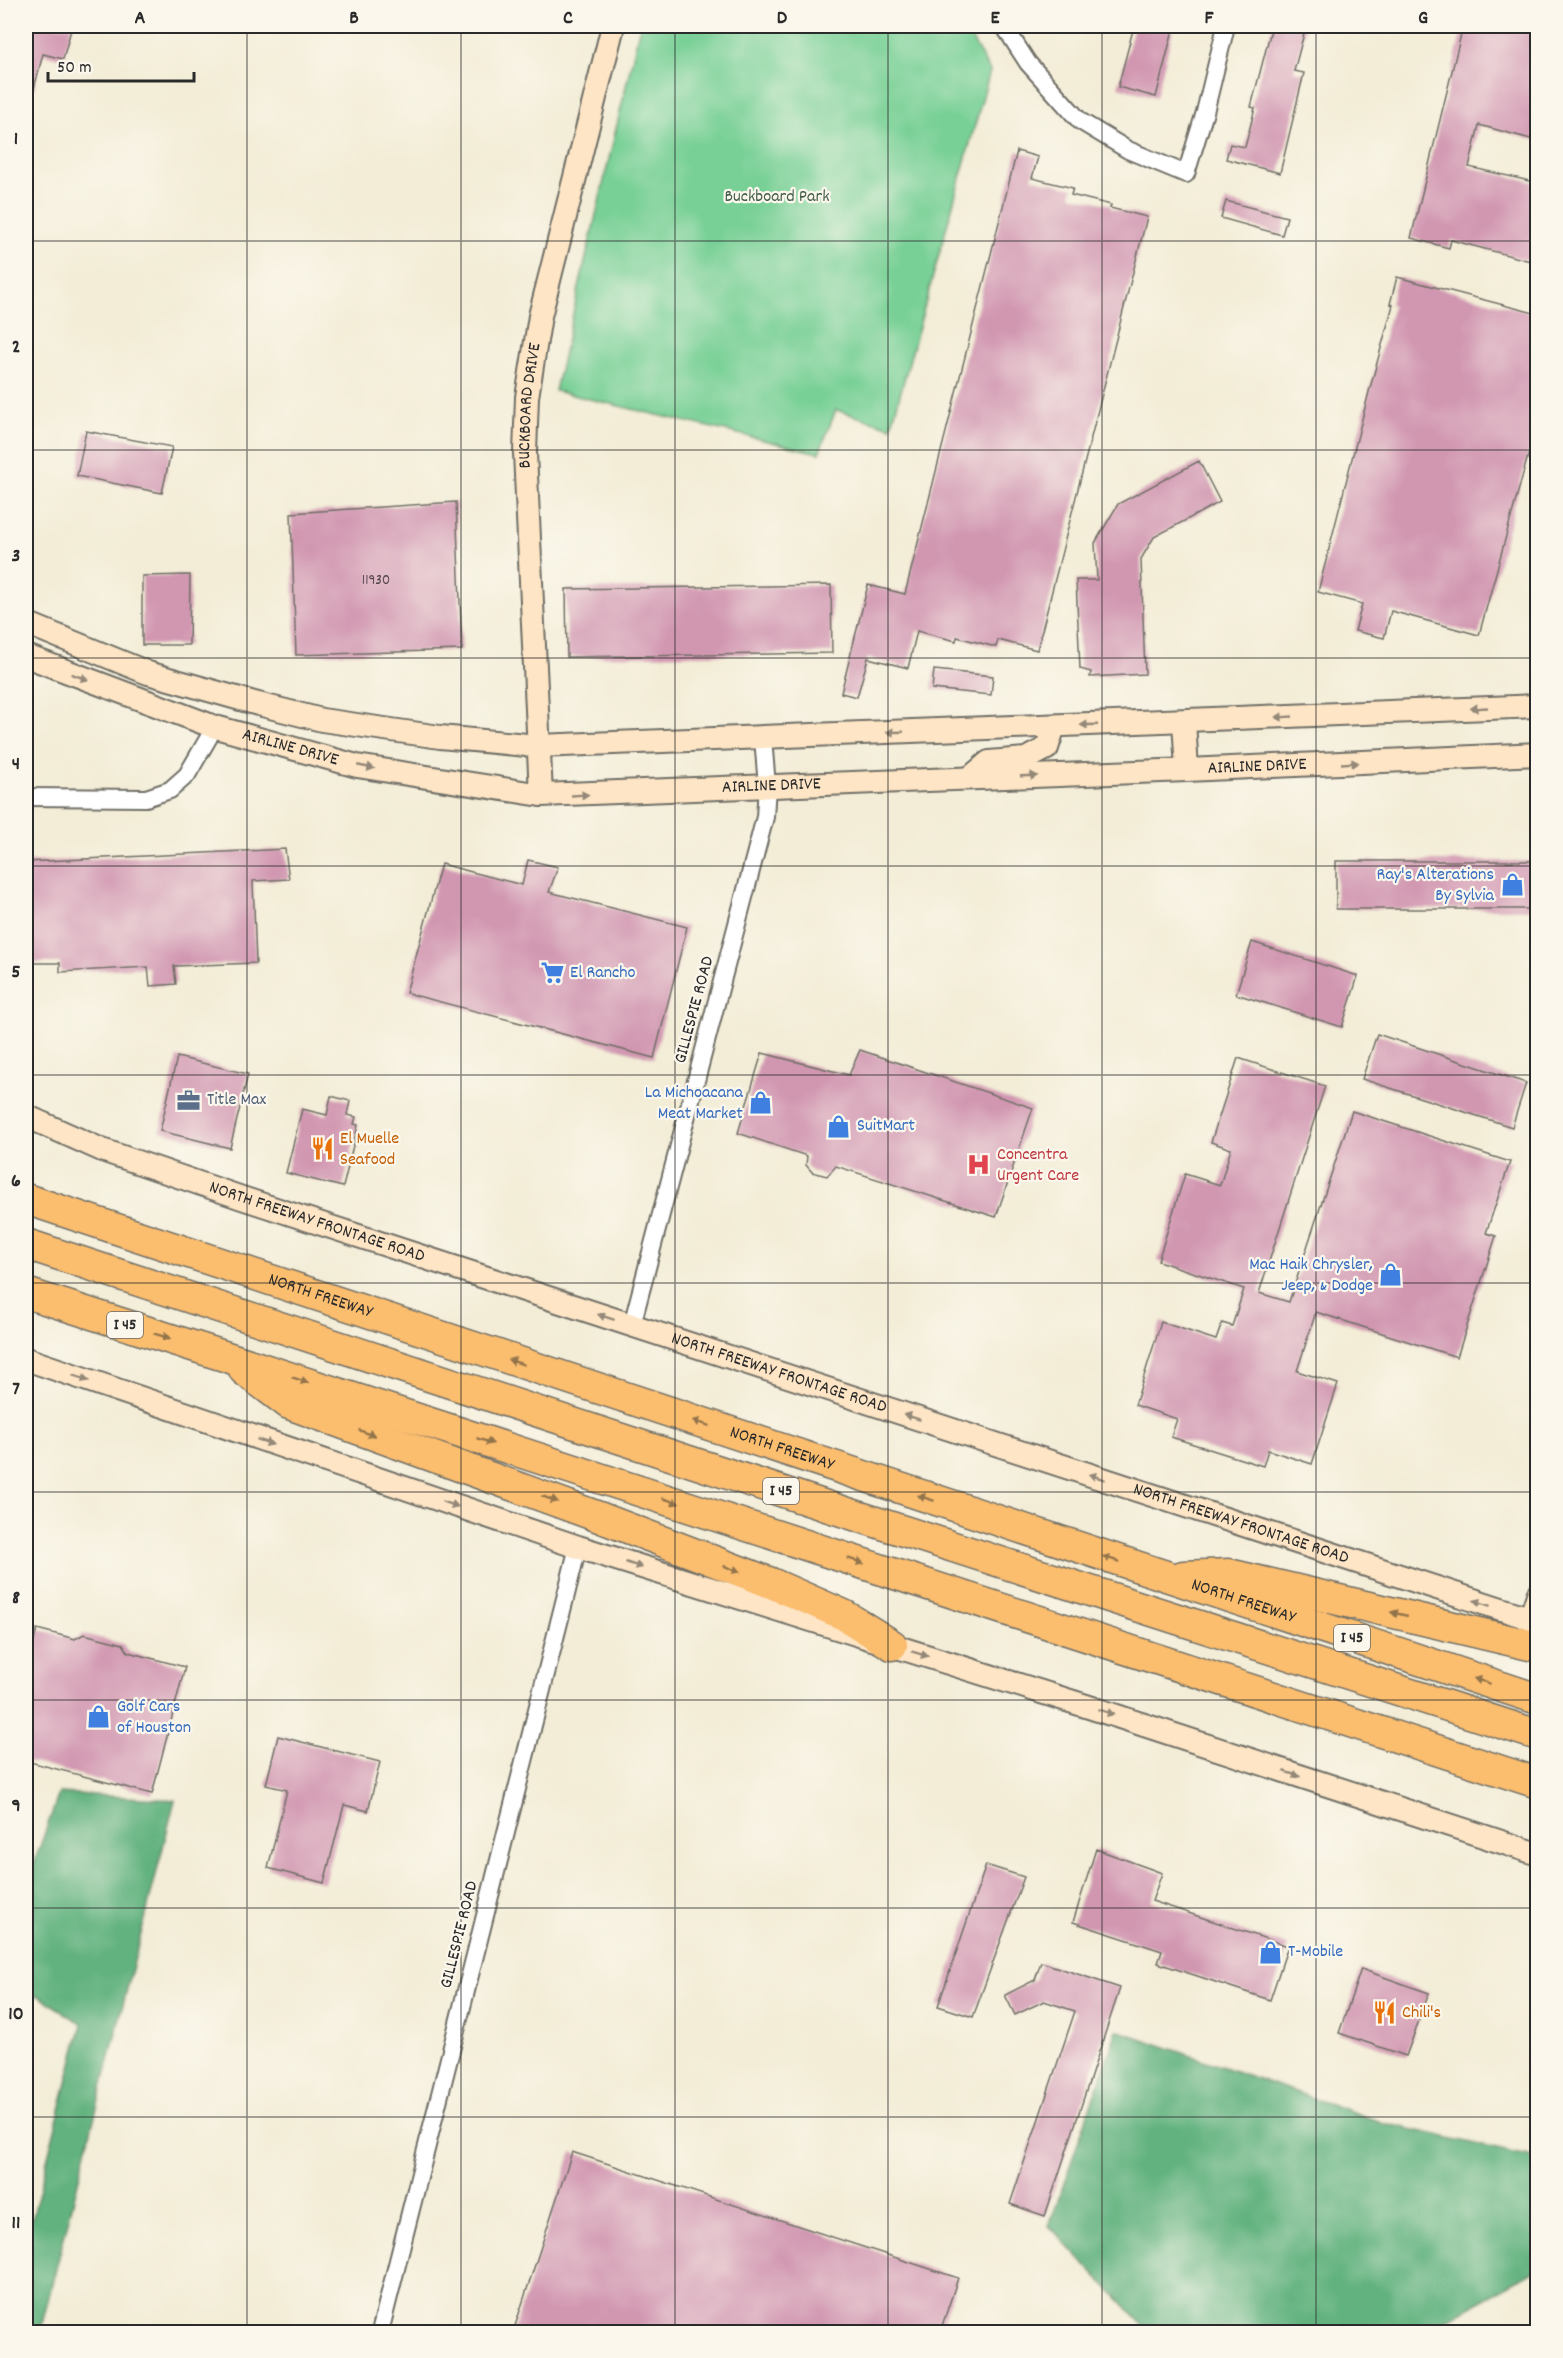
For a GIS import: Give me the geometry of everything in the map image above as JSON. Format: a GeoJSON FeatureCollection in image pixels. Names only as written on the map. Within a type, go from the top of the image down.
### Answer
{"type":"FeatureCollection","features":[{"type":"Feature","properties":{"kind":"highway","name":"NORTH FREEWAY"},"geometry":{"type":"LineString","coordinates":[[26,1199],[1538,1699]]}},
{"type":"Feature","properties":{"kind":"highway","name":"NORTH FREEWAY"},"geometry":{"type":"LineString","coordinates":[[26,1244],[823,1505],[1538,1735]]}},
{"type":"Feature","properties":{"kind":"highway","name":"I 45"},"geometry":{"type":"LineString","coordinates":[[26,1293],[1538,1783]]}},
{"type":"Feature","properties":{"kind":"highway"},"geometry":{"type":"LineString","coordinates":[[225,1356],[289,1404],[599,1517],[771,1583],[844,1615],[892,1645]]}},
{"type":"Feature","properties":{"kind":"highway"},"geometry":{"type":"LineString","coordinates":[[1167,1577],[1229,1574],[1538,1647]]}},
{"type":"Feature","properties":{"kind":"main road","name":"BUCKBOARD DRIVE"},"geometry":{"type":"LineString","coordinates":[[541,795],[525,453],[527,397],[540,316],[613,26]]}},
{"type":"Feature","properties":{"kind":"main road","name":"AIRLINE DRIVE"},"geometry":{"type":"LineString","coordinates":[[26,623],[148,673],[322,720],[440,737],[538,746],[1538,706]]}},
{"type":"Feature","properties":{"kind":"main road","name":"AIRLINE DRIVE"},"geometry":{"type":"LineString","coordinates":[[26,656],[212,726],[357,766],[541,795],[1538,754]]}},
{"type":"Feature","properties":{"kind":"main road"},"geometry":{"type":"LineString","coordinates":[[212,726],[217,712],[258,704]]}},
{"type":"Feature","properties":{"kind":"main road"},"geometry":{"type":"LineString","coordinates":[[1184,721],[1187,770]]}},
{"type":"Feature","properties":{"kind":"main road"},"geometry":{"type":"LineString","coordinates":[[970,778],[989,762],[1026,759],[1047,748],[1054,726]]}},
{"type":"Feature","properties":{"kind":"main road","name":"NORTH FREEWAY FRONTAGE ROAD"},"geometry":{"type":"LineString","coordinates":[[26,1116],[113,1154],[1534,1620]]}},
{"type":"Feature","properties":{"kind":"main road"},"geometry":{"type":"LineString","coordinates":[[26,1359],[697,1586],[1086,1706],[1538,1854]]}},
{"type":"Feature","properties":{"kind":"main road"},"geometry":{"type":"LineString","coordinates":[[1534,1620],[1538,1595]]}},
{"type":"Feature","properties":{"kind":"street"},"geometry":{"type":"LineString","coordinates":[[1004,26],[1028,63],[1080,122],[1128,150],[1186,174],[1227,26]]}},
{"type":"Feature","properties":{"kind":"street"},"geometry":{"type":"LineString","coordinates":[[26,797],[146,798],[170,790],[187,775],[212,726]]}},
{"type":"Feature","properties":{"kind":"street","name":"GILLESPIE ROAD"},"geometry":{"type":"LineString","coordinates":[[632,1325],[765,818],[767,786],[763,738]]}},
{"type":"Feature","properties":{"kind":"street","name":"GILLESPIE ROAD"},"geometry":{"type":"LineString","coordinates":[[380,2332],[578,1547]]}},
{"type":"Feature","properties":{"kind":"green space","name":"Buckboard Park"},"geometry":{"type":"Polygon","coordinates":[[[640,26],[964,26],[990,71],[891,427],[836,410],[819,453],[555,391],[640,26]]]}},
{"type":"Feature","properties":{"kind":"green space"},"geometry":{"type":"Polygon","coordinates":[[[59,1793],[175,1800],[40,2332],[26,2332],[26,2242],[82,2024],[39,1996],[26,1995],[26,1886],[59,1793]]]}},
{"type":"Feature","properties":{"kind":"green space"},"geometry":{"type":"Polygon","coordinates":[[[1117,2030],[1384,2123],[1537,2158],[1537,2270],[1424,2332],[1147,2332],[1049,2226],[1117,2030]]]}},
{"type":"Feature","properties":{"kind":"building"},"geometry":{"type":"Polygon","coordinates":[[[26,26],[72,26],[63,59],[43,54],[31,100],[26,99],[26,26]]]}},
{"type":"Feature","properties":{"kind":"building"},"geometry":{"type":"Polygon","coordinates":[[[1134,26],[1174,26],[1156,97],[1118,87],[1134,26]]]}},
{"type":"Feature","properties":{"kind":"building"},"geometry":{"type":"Polygon","coordinates":[[[1272,26],[1306,26],[1294,71],[1304,73],[1280,173],[1226,159],[1230,144],[1245,147],[1255,108],[1251,107],[1272,26]]]}},
{"type":"Feature","properties":{"kind":"building"},"geometry":{"type":"Polygon","coordinates":[[[1463,26],[1510,26],[1538,33],[1538,141],[1479,125],[1469,167],[1538,183],[1538,263],[1451,240],[1449,248],[1411,238],[1463,26]]]}},
{"type":"Feature","properties":{"kind":"building"},"geometry":{"type":"Polygon","coordinates":[[[1017,151],[1038,157],[1032,178],[1073,188],[1071,195],[1147,217],[1037,650],[998,640],[996,647],[957,637],[956,641],[917,631],[908,668],[868,658],[857,697],[841,693],[868,585],[905,594],[1017,151]]]}},
{"type":"Feature","properties":{"kind":"building"},"geometry":{"type":"Polygon","coordinates":[[[1226,201],[1287,217],[1282,235],[1221,218],[1226,201]]]}},
{"type":"Feature","properties":{"kind":"building"},"geometry":{"type":"Polygon","coordinates":[[[1397,277],[1538,314],[1538,403],[1531,429],[1535,430],[1479,635],[1391,611],[1384,638],[1355,631],[1362,604],[1318,592],[1393,305],[1390,304],[1397,277]]]}},
{"type":"Feature","properties":{"kind":"building"},"geometry":{"type":"Polygon","coordinates":[[[86,431],[172,447],[162,493],[77,476],[86,431]]]}},
{"type":"Feature","properties":{"kind":"building"},"geometry":{"type":"Polygon","coordinates":[[[1199,461],[1220,502],[1154,537],[1141,559],[1145,674],[1090,677],[1091,672],[1080,669],[1076,580],[1097,580],[1095,543],[1118,504],[1199,461]]]}},
{"type":"Feature","properties":{"kind":"building"},"geometry":{"type":"Polygon","coordinates":[[[456,502],[462,650],[296,655],[291,513],[456,502]]]}},
{"type":"Feature","properties":{"kind":"building"},"geometry":{"type":"Polygon","coordinates":[[[190,575],[189,645],[142,645],[142,576],[190,575]]]}},
{"type":"Feature","properties":{"kind":"building"},"geometry":{"type":"Polygon","coordinates":[[[831,585],[832,653],[567,657],[566,589],[831,585]]]}},
{"type":"Feature","properties":{"kind":"building"},"geometry":{"type":"Polygon","coordinates":[[[934,670],[993,676],[991,695],[932,689],[934,670]]]}},
{"type":"Feature","properties":{"kind":"building"},"geometry":{"type":"Polygon","coordinates":[[[285,849],[289,879],[253,881],[256,963],[174,966],[176,984],[150,986],[148,967],[60,972],[60,963],[31,963],[31,945],[26,945],[26,897],[28,897],[26,862],[285,849]]]}},
{"type":"Feature","properties":{"kind":"building"},"geometry":{"type":"Polygon","coordinates":[[[528,860],[558,867],[549,892],[687,927],[654,1058],[406,993],[441,864],[522,885],[528,860]]]}},
{"type":"Feature","properties":{"kind":"building"},"geometry":{"type":"Polygon","coordinates":[[[1336,861],[1538,861],[1538,909],[1336,909],[1336,861]]]}},
{"type":"Feature","properties":{"kind":"building"},"geometry":{"type":"Polygon","coordinates":[[[1252,942],[1358,976],[1342,1027],[1236,994],[1252,942]]]}},
{"type":"Feature","properties":{"kind":"building"},"geometry":{"type":"Polygon","coordinates":[[[1377,1034],[1526,1083],[1512,1127],[1362,1079],[1377,1034]]]}},
{"type":"Feature","properties":{"kind":"building"},"geometry":{"type":"Polygon","coordinates":[[[860,1050],[1033,1108],[996,1217],[836,1166],[827,1176],[812,1172],[806,1165],[807,1156],[738,1133],[762,1053],[849,1075],[860,1050]]]}},
{"type":"Feature","properties":{"kind":"building"},"geometry":{"type":"Polygon","coordinates":[[[177,1057],[248,1074],[230,1148],[160,1131],[177,1057]]]}},
{"type":"Feature","properties":{"kind":"building","name":"Mac Haik Chrysler, Jeep, & Dodge"},"geometry":{"type":"Polygon","coordinates":[[[1238,1058],[1325,1086],[1259,1293],[1289,1302],[1352,1111],[1510,1162],[1486,1233],[1496,1236],[1457,1357],[1316,1312],[1297,1371],[1338,1384],[1312,1464],[1268,1450],[1263,1466],[1171,1437],[1177,1419],[1135,1405],[1161,1322],[1216,1340],[1222,1323],[1232,1326],[1244,1289],[1158,1261],[1185,1174],[1220,1185],[1231,1149],[1211,1142],[1238,1058]]]}},
{"type":"Feature","properties":{"kind":"building","name":"El Muelle Seafood"},"geometry":{"type":"Polygon","coordinates":[[[331,1096],[350,1101],[347,1115],[356,1117],[354,1124],[358,1125],[343,1187],[286,1173],[302,1109],[327,1115],[331,1096]]]}},
{"type":"Feature","properties":{"kind":"building","name":"Golf Cars of Houston"},"geometry":{"type":"Polygon","coordinates":[[[37,1629],[75,1639],[84,1634],[123,1644],[128,1652],[185,1667],[152,1794],[26,1761],[26,1673],[37,1629]]]}},
{"type":"Feature","properties":{"kind":"building"},"geometry":{"type":"Polygon","coordinates":[[[278,1736],[380,1762],[368,1811],[344,1805],[324,1883],[268,1868],[287,1790],[266,1785],[278,1736]]]}},
{"type":"Feature","properties":{"kind":"building"},"geometry":{"type":"Polygon","coordinates":[[[1096,1849],[1162,1873],[1152,1901],[1288,1946],[1270,2000],[1158,1963],[1162,1951],[1073,1922],[1096,1849]]]}},
{"type":"Feature","properties":{"kind":"building"},"geometry":{"type":"Polygon","coordinates":[[[986,1865],[1024,1877],[973,2017],[938,2006],[986,1865]]]}},
{"type":"Feature","properties":{"kind":"building"},"geometry":{"type":"Polygon","coordinates":[[[1041,1962],[1120,1988],[1045,2216],[1010,2204],[1075,2011],[1044,2001],[1015,2015],[1005,1995],[1035,1980],[1041,1962]]]}},
{"type":"Feature","properties":{"kind":"building","name":"Chili's"},"geometry":{"type":"Polygon","coordinates":[[[1361,1969],[1429,1993],[1406,2056],[1339,2033],[1361,1969]]]}},
{"type":"Feature","properties":{"kind":"building"},"geometry":{"type":"Polygon","coordinates":[[[572,2152],[958,2278],[940,2332],[513,2332],[572,2152]]]}},
{"type":"Feature","properties":{"kind":"place","name":"Ray's Alterations By Sylvia"},"geometry":{"type":"Point","coordinates":[1512,885]}},
{"type":"Feature","properties":{"kind":"place","name":"El Rancho"},"geometry":{"type":"Point","coordinates":[552,973]}},
{"type":"Feature","properties":{"kind":"place","name":"Title Max"},"geometry":{"type":"Point","coordinates":[189,1100]}},
{"type":"Feature","properties":{"kind":"place","name":"La Michoacana Meat Market"},"geometry":{"type":"Point","coordinates":[761,1103]}},
{"type":"Feature","properties":{"kind":"place","name":"SuitMart"},"geometry":{"type":"Point","coordinates":[839,1126]}},
{"type":"Feature","properties":{"kind":"place","name":"El Muelle Seafood"},"geometry":{"type":"Point","coordinates":[322,1149]}},
{"type":"Feature","properties":{"kind":"place","name":"Concentra Urgent Care"},"geometry":{"type":"Point","coordinates":[979,1165]}},
{"type":"Feature","properties":{"kind":"place","name":"Mac Haik Chrysler, Jeep, & Dodge"},"geometry":{"type":"Point","coordinates":[1391,1275]}},
{"type":"Feature","properties":{"kind":"place","name":"Golf Cars of Houston"},"geometry":{"type":"Point","coordinates":[99,1717]}},
{"type":"Feature","properties":{"kind":"place","name":"T-Mobile"},"geometry":{"type":"Point","coordinates":[1270,1952]}},
{"type":"Feature","properties":{"kind":"place","name":"Chili's"},"geometry":{"type":"Point","coordinates":[1384,2013]}}]}
